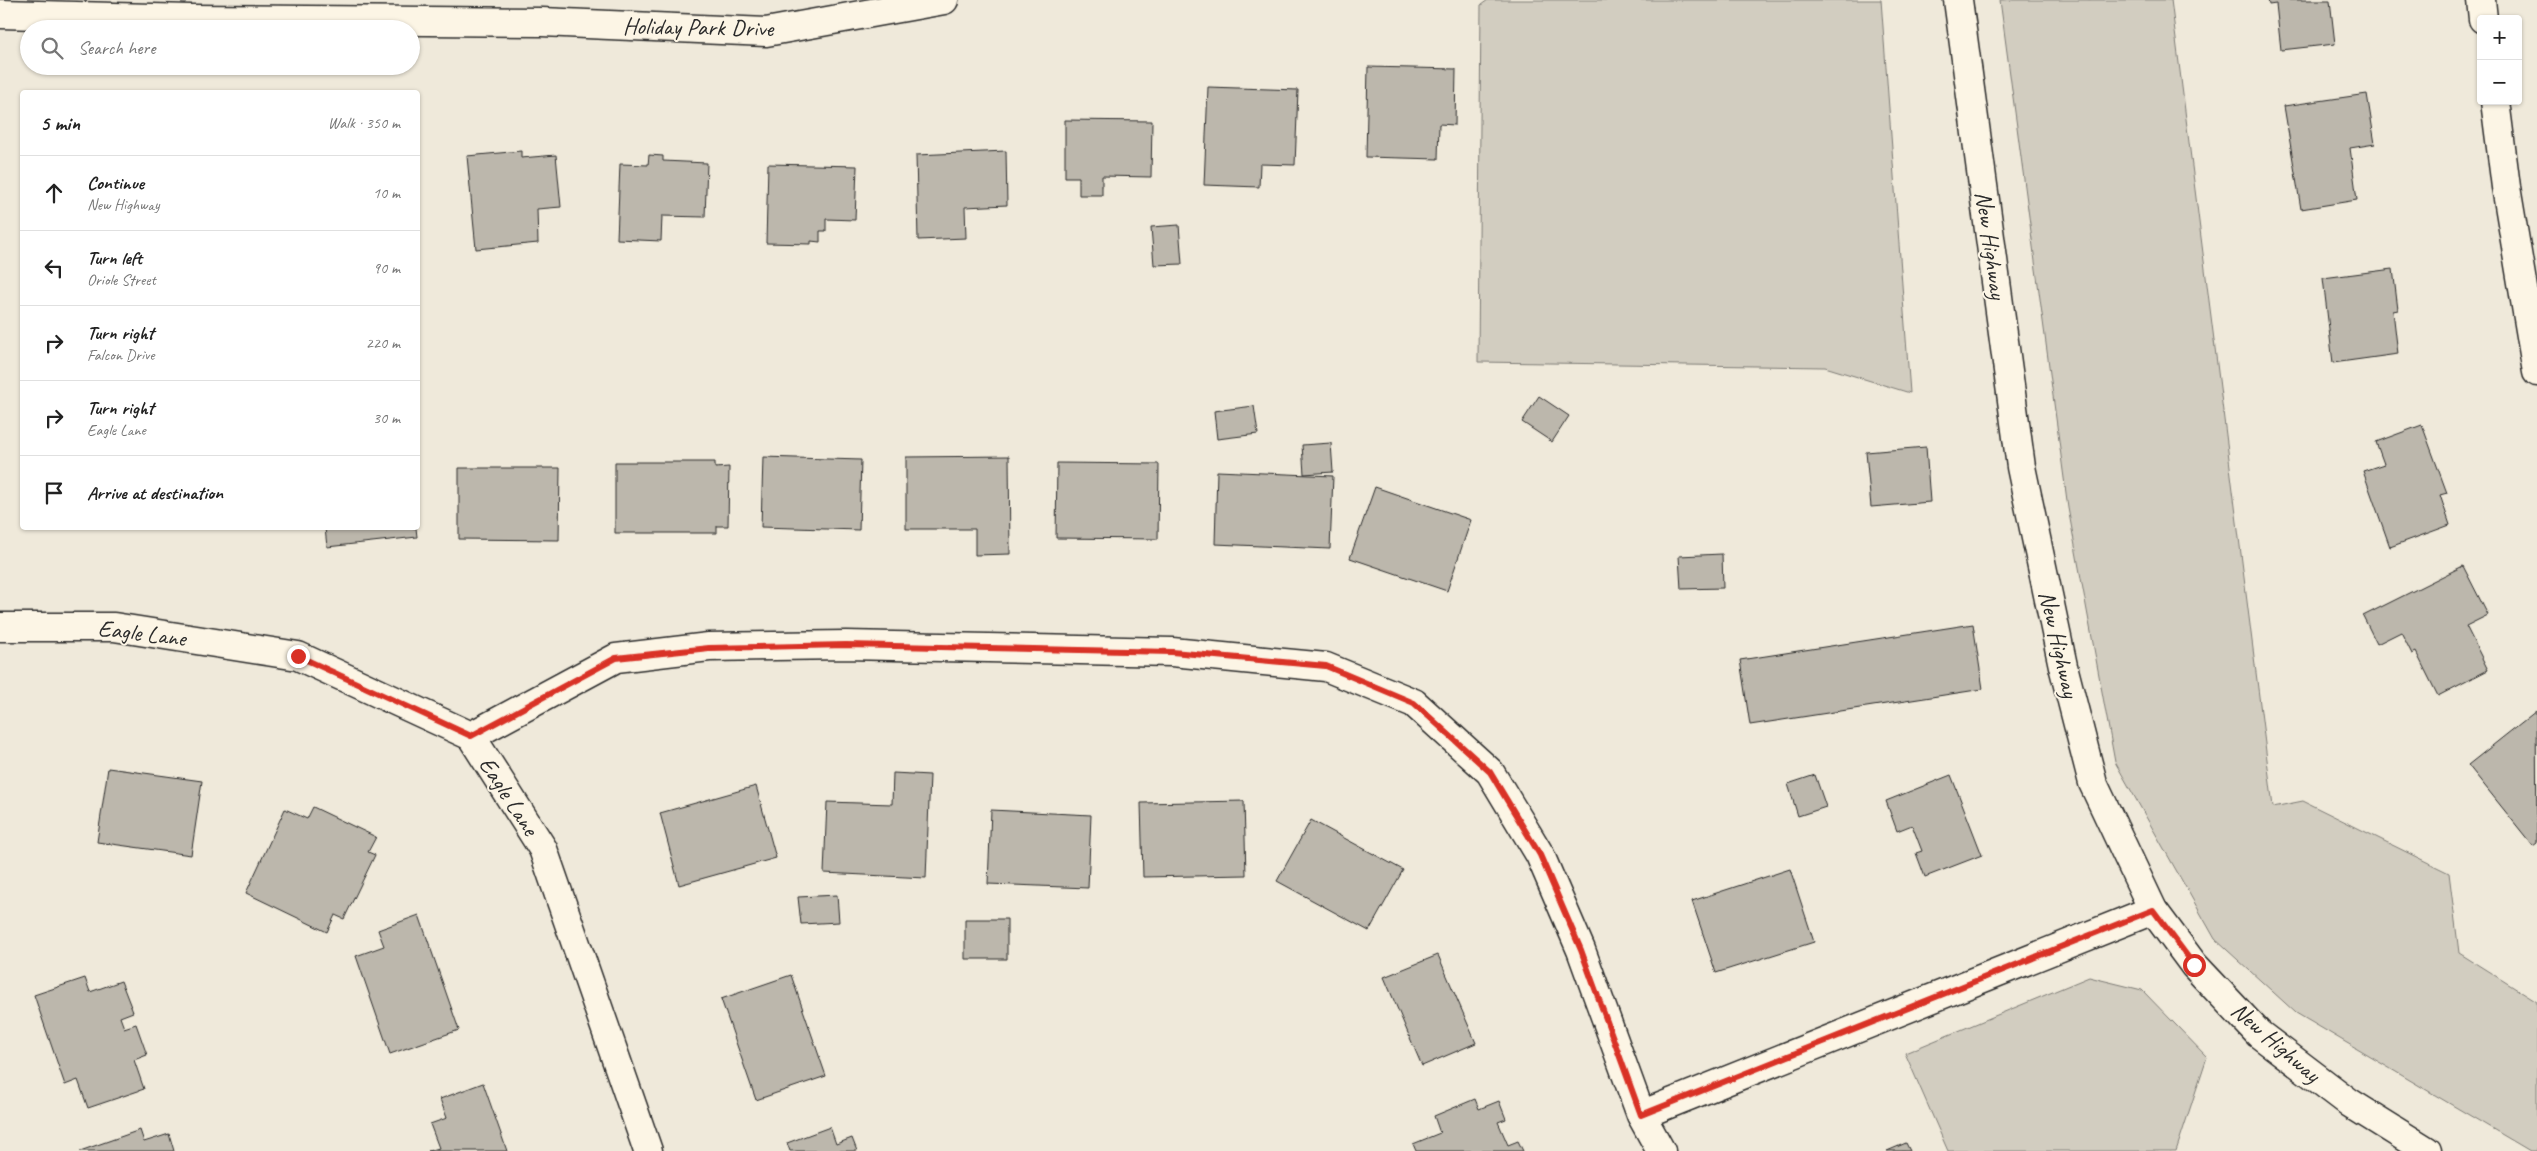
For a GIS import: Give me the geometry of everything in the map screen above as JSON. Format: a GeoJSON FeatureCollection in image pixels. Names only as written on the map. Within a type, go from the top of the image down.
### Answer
{"type":"FeatureCollection","features":[{"type":"Feature","properties":{"kind":"street","name":"Holiday Park Drive"},"geometry":{"type":"LineString","coordinates":[[0,14],[190,19],[541,11],[766,32],[944,0]]}},
{"type":"Feature","properties":{"kind":"street","name":"New Highway"},"geometry":{"type":"LineString","coordinates":[[1958,0],[2021,467],[2051,609],[2093,783],[2153,910],[2194,965],[2259,1034],[2350,1103],[2427,1151]]}},
{"type":"Feature","properties":{"kind":"street"},"geometry":{"type":"LineString","coordinates":[[2481,0],[2483,15]]}},
{"type":"Feature","properties":{"kind":"street"},"geometry":{"type":"LineString","coordinates":[[2495,105],[2506,187],[2537,372]]}},
{"type":"Feature","properties":{"kind":"street","name":"Eagle Lane"},"geometry":{"type":"LineString","coordinates":[[0,627],[114,627],[298,656],[471,736],[543,849],[648,1151]]}},
{"type":"Feature","properties":{"kind":"street"},"geometry":{"type":"LineString","coordinates":[[471,736],[616,658],[709,648],[846,645],[1172,652],[1326,666],[1414,703],[1490,772],[1540,855],[1581,950],[1641,1115],[1660,1151]]}},
{"type":"Feature","properties":{"kind":"street"},"geometry":{"type":"LineString","coordinates":[[1641,1115],[2153,910]]}},
{"type":"Feature","properties":{"kind":"shaded area"},"geometry":{"type":"Polygon","coordinates":[[[1488,0],[1881,0],[1910,393],[1825,367],[1478,362],[1481,5],[1488,0]]]}},
{"type":"Feature","properties":{"kind":"shaded area"},"geometry":{"type":"Polygon","coordinates":[[[2000,0],[2171,0],[2273,807],[2303,801],[2449,873],[2459,953],[2537,1002],[2537,1151],[2530,1151],[2296,1013],[2215,939],[2115,762],[2068,508],[2000,0]]]}},
{"type":"Feature","properties":{"kind":"shaded area"},"geometry":{"type":"Polygon","coordinates":[[[2089,977],[2142,990],[2207,1057],[2176,1151],[1948,1151],[1905,1053],[2089,977]]]}},
{"type":"Feature","properties":{"kind":"building"},"geometry":{"type":"Polygon","coordinates":[[[2268,0],[2330,0],[2335,44],[2281,50],[2276,4],[2269,5],[2268,0]]]}},
{"type":"Feature","properties":{"kind":"building"},"geometry":{"type":"Polygon","coordinates":[[[1368,67],[1456,69],[1455,125],[1439,124],[1438,159],[1366,157],[1368,67]]]}},
{"type":"Feature","properties":{"kind":"building"},"geometry":{"type":"Polygon","coordinates":[[[1208,87],[1298,90],[1295,165],[1260,164],[1259,187],[1204,185],[1208,87]]]}},
{"type":"Feature","properties":{"kind":"building"},"geometry":{"type":"Polygon","coordinates":[[[2367,94],[2375,144],[2350,148],[2357,200],[2301,209],[2284,106],[2367,94]]]}},
{"type":"Feature","properties":{"kind":"building"},"geometry":{"type":"Polygon","coordinates":[[[1065,120],[1152,121],[1151,177],[1102,176],[1102,195],[1079,195],[1079,177],[1065,177],[1065,120]]]}},
{"type":"Feature","properties":{"kind":"building"},"geometry":{"type":"Polygon","coordinates":[[[521,151],[521,158],[556,155],[561,207],[537,209],[538,243],[476,249],[467,156],[521,151]]]}},
{"type":"Feature","properties":{"kind":"building"},"geometry":{"type":"Polygon","coordinates":[[[1006,151],[1007,205],[965,207],[966,238],[918,240],[916,155],[1006,151]]]}},
{"type":"Feature","properties":{"kind":"building"},"geometry":{"type":"Polygon","coordinates":[[[649,155],[663,156],[663,161],[707,163],[705,217],[662,216],[661,241],[617,239],[620,164],[648,165],[649,155]]]}},
{"type":"Feature","properties":{"kind":"building"},"geometry":{"type":"Polygon","coordinates":[[[768,164],[857,166],[855,220],[826,219],[826,231],[820,231],[820,242],[811,241],[811,244],[766,243],[768,164]]]}},
{"type":"Feature","properties":{"kind":"building"},"geometry":{"type":"Polygon","coordinates":[[[1179,225],[1182,264],[1154,265],[1151,227],[1179,225]]]}},
{"type":"Feature","properties":{"kind":"building"},"geometry":{"type":"Polygon","coordinates":[[[2393,269],[2398,310],[2393,311],[2398,354],[2333,363],[2323,278],[2393,269]]]}},
{"type":"Feature","properties":{"kind":"building"},"geometry":{"type":"Polygon","coordinates":[[[1539,396],[1569,416],[1552,442],[1522,422],[1539,396]]]}},
{"type":"Feature","properties":{"kind":"building"},"geometry":{"type":"Polygon","coordinates":[[[1254,406],[1258,434],[1217,439],[1214,411],[1254,406]]]}},
{"type":"Feature","properties":{"kind":"building"},"geometry":{"type":"Polygon","coordinates":[[[2422,425],[2447,493],[2440,495],[2450,525],[2390,547],[2363,471],[2384,464],[2376,442],[2422,425]]]}},
{"type":"Feature","properties":{"kind":"building"},"geometry":{"type":"Polygon","coordinates":[[[1331,443],[1333,472],[1304,474],[1302,445],[1331,443]]]}},
{"type":"Feature","properties":{"kind":"building"},"geometry":{"type":"Polygon","coordinates":[[[1926,447],[1930,502],[1871,507],[1866,452],[1926,447]]]}},
{"type":"Feature","properties":{"kind":"building"},"geometry":{"type":"Polygon","coordinates":[[[1009,456],[1010,554],[975,555],[975,529],[906,529],[906,457],[1009,456]]]}},
{"type":"Feature","properties":{"kind":"building"},"geometry":{"type":"Polygon","coordinates":[[[763,457],[861,460],[859,530],[761,527],[763,457]]]}},
{"type":"Feature","properties":{"kind":"building"},"geometry":{"type":"Polygon","coordinates":[[[615,462],[715,462],[715,468],[729,467],[728,526],[717,526],[717,533],[615,533],[615,462]]]}},
{"type":"Feature","properties":{"kind":"building"},"geometry":{"type":"Polygon","coordinates":[[[1057,463],[1159,464],[1158,539],[1056,538],[1057,463]]]}},
{"type":"Feature","properties":{"kind":"building"},"geometry":{"type":"Polygon","coordinates":[[[459,468],[560,468],[559,540],[459,539],[459,468]]]}},
{"type":"Feature","properties":{"kind":"building"},"geometry":{"type":"Polygon","coordinates":[[[1217,471],[1333,476],[1330,549],[1215,544],[1217,471]]]}},
{"type":"Feature","properties":{"kind":"building"},"geometry":{"type":"Polygon","coordinates":[[[1375,487],[1471,520],[1447,591],[1350,558],[1375,487]]]}},
{"type":"Feature","properties":{"kind":"building"},"geometry":{"type":"Polygon","coordinates":[[[325,530],[416,530],[417,537],[327,547],[325,530]]]}},
{"type":"Feature","properties":{"kind":"building"},"geometry":{"type":"Polygon","coordinates":[[[1722,554],[1723,588],[1681,589],[1679,556],[1722,554]]]}},
{"type":"Feature","properties":{"kind":"building"},"geometry":{"type":"Polygon","coordinates":[[[2463,566],[2488,615],[2466,626],[2488,670],[2438,696],[2416,652],[2412,654],[2401,632],[2377,644],[2363,616],[2463,566]]]}},
{"type":"Feature","properties":{"kind":"building"},"geometry":{"type":"Polygon","coordinates":[[[1973,624],[1983,689],[1750,725],[1740,660],[1973,624]]]}},
{"type":"Feature","properties":{"kind":"building"},"geometry":{"type":"Polygon","coordinates":[[[2536,711],[2537,843],[2533,846],[2468,765],[2536,711]]]}},
{"type":"Feature","properties":{"kind":"building"},"geometry":{"type":"Polygon","coordinates":[[[108,768],[202,781],[191,855],[97,842],[108,768]]]}},
{"type":"Feature","properties":{"kind":"building"},"geometry":{"type":"Polygon","coordinates":[[[893,773],[930,775],[926,878],[824,873],[827,802],[892,804],[893,773]]]}},
{"type":"Feature","properties":{"kind":"building"},"geometry":{"type":"Polygon","coordinates":[[[1815,775],[1826,807],[1798,816],[1788,784],[1815,775]]]}},
{"type":"Feature","properties":{"kind":"building"},"geometry":{"type":"Polygon","coordinates":[[[1951,775],[1982,855],[1925,877],[1916,853],[1922,851],[1912,825],[1897,831],[1886,801],[1951,775]]]}},
{"type":"Feature","properties":{"kind":"building"},"geometry":{"type":"Polygon","coordinates":[[[756,786],[776,858],[679,885],[660,813],[756,786]]]}},
{"type":"Feature","properties":{"kind":"building"},"geometry":{"type":"Polygon","coordinates":[[[1244,801],[1246,875],[1143,877],[1141,803],[1244,801]]]}},
{"type":"Feature","properties":{"kind":"building"},"geometry":{"type":"Polygon","coordinates":[[[313,807],[376,837],[368,852],[375,855],[344,919],[335,915],[327,932],[246,893],[285,809],[307,819],[313,807]]]}},
{"type":"Feature","properties":{"kind":"building"},"geometry":{"type":"Polygon","coordinates":[[[991,810],[1091,815],[1088,888],[988,884],[991,810]]]}},
{"type":"Feature","properties":{"kind":"building"},"geometry":{"type":"Polygon","coordinates":[[[1311,820],[1403,870],[1369,931],[1277,881],[1311,820]]]}},
{"type":"Feature","properties":{"kind":"building"},"geometry":{"type":"Polygon","coordinates":[[[1790,869],[1814,942],[1716,973],[1692,901],[1790,869]]]}},
{"type":"Feature","properties":{"kind":"building"},"geometry":{"type":"Polygon","coordinates":[[[837,895],[839,922],[801,924],[798,897],[837,895]]]}},
{"type":"Feature","properties":{"kind":"building"},"geometry":{"type":"Polygon","coordinates":[[[419,915],[459,1030],[390,1054],[356,956],[384,946],[378,930],[419,915]]]}},
{"type":"Feature","properties":{"kind":"building"},"geometry":{"type":"Polygon","coordinates":[[[965,919],[1007,919],[1007,959],[965,959],[965,919]]]}},
{"type":"Feature","properties":{"kind":"building"},"geometry":{"type":"Polygon","coordinates":[[[1438,955],[1476,1043],[1422,1066],[1384,977],[1438,955]]]}},
{"type":"Feature","properties":{"kind":"building"},"geometry":{"type":"Polygon","coordinates":[[[791,975],[826,1076],[756,1100],[721,999],[791,975]]]}},
{"type":"Feature","properties":{"kind":"building"},"geometry":{"type":"Polygon","coordinates":[[[85,978],[90,992],[121,981],[133,1012],[120,1017],[124,1028],[136,1024],[147,1055],[134,1060],[144,1089],[88,1108],[78,1080],[65,1085],[34,995],[85,978]]]}},
{"type":"Feature","properties":{"kind":"building"},"geometry":{"type":"Polygon","coordinates":[[[483,1083],[507,1151],[428,1151],[439,1148],[430,1124],[447,1118],[440,1099],[483,1083]]]}},
{"type":"Feature","properties":{"kind":"building"},"geometry":{"type":"Polygon","coordinates":[[[1475,1099],[1479,1109],[1499,1101],[1506,1119],[1498,1122],[1508,1145],[1518,1141],[1523,1151],[1416,1151],[1413,1144],[1440,1133],[1434,1116],[1475,1099]]]}},
{"type":"Feature","properties":{"kind":"building"},"geometry":{"type":"Polygon","coordinates":[[[830,1127],[836,1144],[852,1138],[857,1151],[790,1151],[787,1143],[830,1127]]]}},
{"type":"Feature","properties":{"kind":"building"},"geometry":{"type":"Polygon","coordinates":[[[140,1130],[144,1142],[169,1134],[174,1151],[80,1151],[140,1130]]]}},
{"type":"Feature","properties":{"kind":"building"},"geometry":{"type":"Polygon","coordinates":[[[1906,1143],[1910,1151],[1887,1151],[1906,1143]]]}},
{"type":"Feature","properties":{"kind":"route"},"geometry":{"type":"LineString","coordinates":[[298,656],[471,736],[616,658],[709,648],[846,645],[1172,652],[1326,666],[1414,703],[1490,772],[1540,855],[1581,950],[1641,1115],[2153,910],[2194,965]]}}]}
